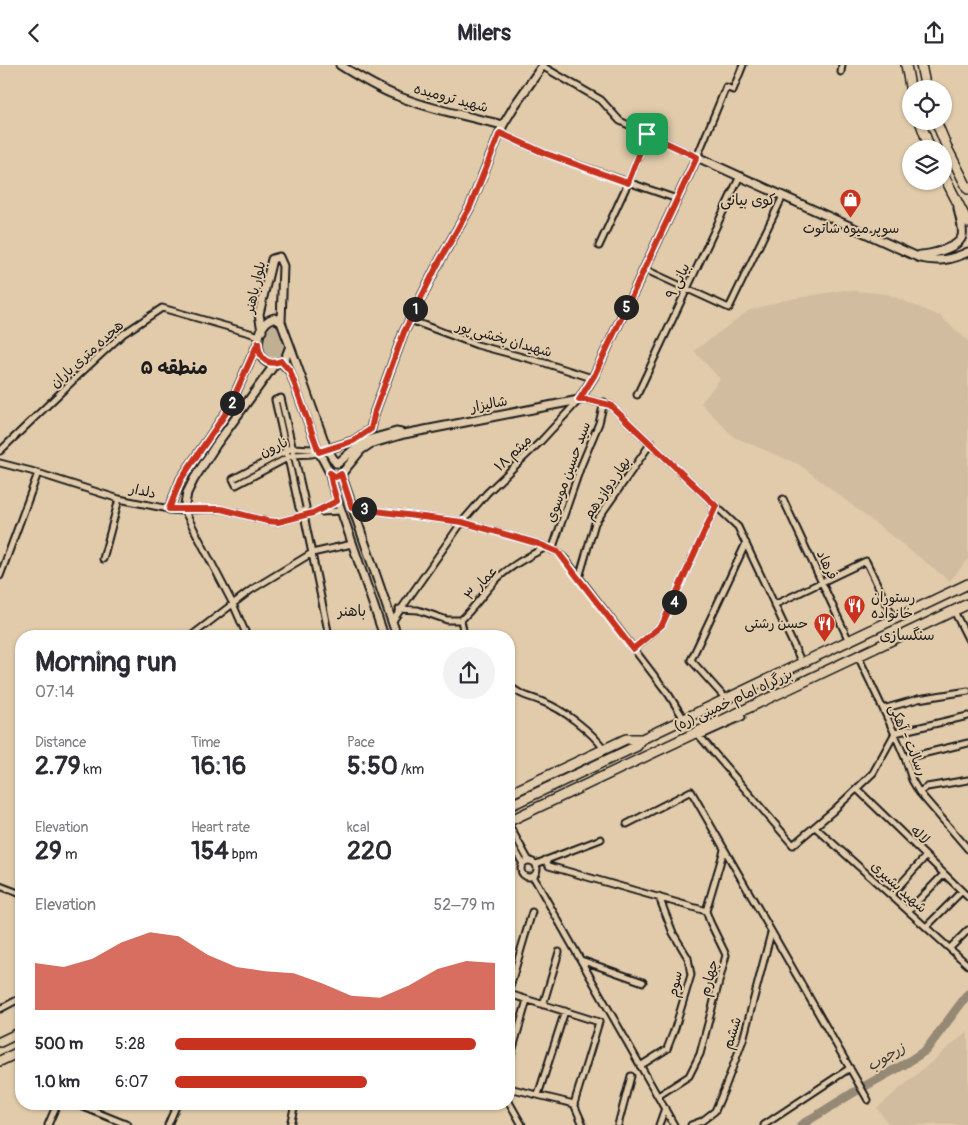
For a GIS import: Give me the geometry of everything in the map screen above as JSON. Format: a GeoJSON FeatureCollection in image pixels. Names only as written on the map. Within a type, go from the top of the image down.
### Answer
{"type":"FeatureCollection","features":[{"type":"Feature","properties":{"kind":"highway"},"geometry":{"type":"LineString","coordinates":[[906,65],[909,80]]}},
{"type":"Feature","properties":{"kind":"highway"},"geometry":{"type":"LineString","coordinates":[[921,65],[924,80]]}},
{"type":"Feature","properties":{"kind":"highway"},"geometry":{"type":"LineString","coordinates":[[952,161],[968,189]]}},
{"type":"Feature","properties":{"kind":"highway"},"geometry":{"type":"LineString","coordinates":[[951,190],[968,223]]}},
{"type":"Feature","properties":{"kind":"highway","name":"بزرگراه امام خمینی (ره)"},"geometry":{"type":"LineString","coordinates":[[515,791],[626,739],[642,739],[968,584]]}},
{"type":"Feature","properties":{"kind":"highway","name":"بزرگراه امام خمینی (ره)"},"geometry":{"type":"LineString","coordinates":[[515,820],[698,735],[968,604]]}},
{"type":"Feature","properties":{"kind":"highway","name":"بزرگراه امام خمینی (ره)"},"geometry":{"type":"LineString","coordinates":[[515,803],[638,746],[642,739]]}},
{"type":"Feature","properties":{"kind":"highway"},"geometry":{"type":"LineString","coordinates":[[0,1042],[15,1035]]}},
{"type":"Feature","properties":{"kind":"highway"},"geometry":{"type":"LineString","coordinates":[[0,1061],[15,1054]]}},
{"type":"Feature","properties":{"kind":"street","name":"شهید ترومیده"},"geometry":{"type":"LineString","coordinates":[[340,65],[363,80],[396,95],[502,129]]}},
{"type":"Feature","properties":{"kind":"street"},"geometry":{"type":"LineString","coordinates":[[743,65],[733,90],[726,87],[697,157],[592,378],[579,400],[604,402],[610,405],[738,527],[802,663]]}},
{"type":"Feature","properties":{"kind":"street"},"geometry":{"type":"LineString","coordinates":[[841,72],[842,65]]}},
{"type":"Feature","properties":{"kind":"street"},"geometry":{"type":"LineString","coordinates":[[374,440],[371,429],[378,401],[401,339],[438,264],[470,207],[502,129],[515,105],[542,66],[592,93],[620,121],[912,255],[928,260],[942,260],[952,259],[968,252]]}},
{"type":"Feature","properties":{"kind":"street"},"geometry":{"type":"LineString","coordinates":[[502,129],[544,153],[677,199]]}},
{"type":"Feature","properties":{"kind":"street"},"geometry":{"type":"LineString","coordinates":[[599,246],[628,183],[647,134]]}},
{"type":"Feature","properties":{"kind":"street","name":"بیانی ۹"},"geometry":{"type":"LineString","coordinates":[[637,395],[740,176]]}},
{"type":"Feature","properties":{"kind":"street"},"geometry":{"type":"LineString","coordinates":[[644,269],[729,308],[783,196]]}},
{"type":"Feature","properties":{"kind":"street"},"geometry":{"type":"LineString","coordinates":[[912,255],[936,253],[961,240],[963,232],[956,199]]}},
{"type":"Feature","properties":{"kind":"street","name":"بلوار باهنر"},"geometry":{"type":"LineString","coordinates":[[260,336],[259,314],[272,259],[279,257],[283,266],[282,322]]}},
{"type":"Feature","properties":{"kind":"street","name":"هجده متری باران"},"geometry":{"type":"LineString","coordinates":[[0,451],[123,334],[162,308],[260,336]]}},
{"type":"Feature","properties":{"kind":"street"},"geometry":{"type":"LineString","coordinates":[[169,509],[181,479],[228,410],[265,324],[274,318],[282,322],[327,449],[337,463],[341,465],[352,508],[395,630]]}},
{"type":"Feature","properties":{"kind":"street","name":"شهیدان بخشی پور"},"geometry":{"type":"LineString","coordinates":[[410,320],[477,345],[592,378]]}},
{"type":"Feature","properties":{"kind":"street"},"geometry":{"type":"LineString","coordinates":[[260,336],[261,357],[265,361],[278,363],[290,371],[319,452],[330,473],[337,501],[382,630]]}},
{"type":"Feature","properties":{"kind":"street"},"geometry":{"type":"LineString","coordinates":[[244,630],[184,510],[187,493],[194,479],[216,445],[278,363],[288,355],[290,345]]}},
{"type":"Feature","properties":{"kind":"street"},"geometry":{"type":"LineString","coordinates":[[289,450],[275,400],[281,398],[289,450],[290,457],[306,507],[304,515],[329,630]]}},
{"type":"Feature","properties":{"kind":"street","name":"شالیزار"},"geometry":{"type":"LineString","coordinates":[[337,463],[364,441],[579,400]]}},
{"type":"Feature","properties":{"kind":"street","name":"میثم ۱۸"},"geometry":{"type":"LineString","coordinates":[[392,622],[399,609],[462,522],[487,493],[541,441],[579,400]]}},
{"type":"Feature","properties":{"kind":"street","name":"سید حسین موسوی"},"geometry":{"type":"LineString","coordinates":[[552,550],[581,466],[599,423],[604,402]]}},
{"type":"Feature","properties":{"kind":"street"},"geometry":{"type":"LineString","coordinates":[[319,452],[353,441],[371,429]]}},
{"type":"Feature","properties":{"kind":"street","name":"شالیزار"},"geometry":{"type":"LineString","coordinates":[[342,473],[361,450],[374,440]]}},
{"type":"Feature","properties":{"kind":"street","name":"بهار دوازدهم"},"geometry":{"type":"LineString","coordinates":[[578,577],[595,523],[651,443]]}},
{"type":"Feature","properties":{"kind":"street","name":"نارون"},"geometry":{"type":"LineString","coordinates":[[313,449],[319,452],[290,457],[236,485],[233,479],[289,450],[313,449]]}},
{"type":"Feature","properties":{"kind":"street","name":"دلدار"},"geometry":{"type":"LineString","coordinates":[[0,463],[38,473],[118,499],[169,509],[221,509],[278,522],[313,513]]}},
{"type":"Feature","properties":{"kind":"street"},"geometry":{"type":"LineString","coordinates":[[330,473],[331,467],[337,463]]}},
{"type":"Feature","properties":{"kind":"street"},"geometry":{"type":"LineString","coordinates":[[0,576],[38,473]]}},
{"type":"Feature","properties":{"kind":"street"},"geometry":{"type":"LineString","coordinates":[[330,473],[336,477],[342,473]]}},
{"type":"Feature","properties":{"kind":"street"},"geometry":{"type":"LineString","coordinates":[[103,559],[118,499]]}},
{"type":"Feature","properties":{"kind":"street","name":"فرهاد"},"geometry":{"type":"LineString","coordinates":[[783,499],[849,641]]}},
{"type":"Feature","properties":{"kind":"street"},"geometry":{"type":"LineString","coordinates":[[313,513],[337,501]]}},
{"type":"Feature","properties":{"kind":"street"},"geometry":{"type":"LineString","coordinates":[[633,649],[662,625],[716,506]]}},
{"type":"Feature","properties":{"kind":"street"},"geometry":{"type":"LineString","coordinates":[[352,508],[462,522],[558,552],[668,695],[684,719]]}},
{"type":"Feature","properties":{"kind":"street"},"geometry":{"type":"LineString","coordinates":[[313,513],[341,511]]}},
{"type":"Feature","properties":{"kind":"street"},"geometry":{"type":"LineString","coordinates":[[726,699],[691,660],[746,543]]}},
{"type":"Feature","properties":{"kind":"street"},"geometry":{"type":"LineString","coordinates":[[198,630],[271,577],[312,553],[352,544]]}},
{"type":"Feature","properties":{"kind":"street","name":"عمار ۳"},"geometry":{"type":"LineString","coordinates":[[399,609],[418,610],[447,620],[461,620],[474,608],[495,581],[518,563],[546,547]]}},
{"type":"Feature","properties":{"kind":"street"},"geometry":{"type":"LineString","coordinates":[[774,605],[866,561],[894,619]]}},
{"type":"Feature","properties":{"kind":"street"},"geometry":{"type":"LineString","coordinates":[[954,611],[968,639]]}},
{"type":"Feature","properties":{"kind":"street"},"geometry":{"type":"LineString","coordinates":[[461,620],[464,630]]}},
{"type":"Feature","properties":{"kind":"street","name":"رسالت - آهکی"},"geometry":{"type":"LineString","coordinates":[[858,656],[906,758],[912,780],[919,792],[968,849]]}},
{"type":"Feature","properties":{"kind":"street"},"geometry":{"type":"LineString","coordinates":[[515,691],[518,694],[545,702],[572,718],[604,749]]}},
{"type":"Feature","properties":{"kind":"street"},"geometry":{"type":"LineString","coordinates":[[884,709],[918,699],[968,691]]}},
{"type":"Feature","properties":{"kind":"street"},"geometry":{"type":"LineString","coordinates":[[742,717],[698,735],[793,845],[857,789],[876,769],[895,733],[968,716]]}},
{"type":"Feature","properties":{"kind":"street"},"geometry":{"type":"LineString","coordinates":[[906,758],[968,743]]}},
{"type":"Feature","properties":{"kind":"street"},"geometry":{"type":"LineString","coordinates":[[919,792],[927,787],[968,779]]}},
{"type":"Feature","properties":{"kind":"street","name":"لاله"},"geometry":{"type":"LineString","coordinates":[[857,789],[968,897]]}},
{"type":"Feature","properties":{"kind":"street"},"geometry":{"type":"LineString","coordinates":[[627,824],[691,791],[868,1100]]}},
{"type":"Feature","properties":{"kind":"street","name":"شهید بشیری"},"geometry":{"type":"LineString","coordinates":[[814,827],[968,965]]}},
{"type":"Feature","properties":{"kind":"street"},"geometry":{"type":"LineString","coordinates":[[515,834],[529,861],[536,864],[602,839]]}},
{"type":"Feature","properties":{"kind":"street"},"geometry":{"type":"LineString","coordinates":[[515,850],[523,865],[524,874],[528,877],[533,876]]}},
{"type":"Feature","properties":{"kind":"street"},"geometry":{"type":"LineString","coordinates":[[545,860],[549,866],[706,911],[724,850]]}},
{"type":"Feature","properties":{"kind":"street"},"geometry":{"type":"LineString","coordinates":[[891,895],[926,856]]}},
{"type":"Feature","properties":{"kind":"street"},"geometry":{"type":"LineString","coordinates":[[523,865],[529,861]]}},
{"type":"Feature","properties":{"kind":"street"},"geometry":{"type":"LineString","coordinates":[[533,876],[537,869],[536,864]]}},
{"type":"Feature","properties":{"kind":"street"},"geometry":{"type":"LineString","coordinates":[[908,911],[944,874]]}},
{"type":"Feature","properties":{"kind":"street"},"geometry":{"type":"LineString","coordinates":[[533,876],[674,1125]]}},
{"type":"Feature","properties":{"kind":"street"},"geometry":{"type":"LineString","coordinates":[[0,886],[15,892]]}},
{"type":"Feature","properties":{"kind":"street"},"geometry":{"type":"LineString","coordinates":[[926,927],[962,891]]}},
{"type":"Feature","properties":{"kind":"street","name":"سوم"},"geometry":{"type":"LineString","coordinates":[[640,1066],[667,1049],[691,975],[688,958],[672,933],[659,897]]}},
{"type":"Feature","properties":{"kind":"street","name":"چهارم"},"geometry":{"type":"LineString","coordinates":[[658,1096],[689,1076],[700,1054],[710,1018],[726,955],[706,911]]}},
{"type":"Feature","properties":{"kind":"street"},"geometry":{"type":"LineString","coordinates":[[515,970],[532,912]]}},
{"type":"Feature","properties":{"kind":"street"},"geometry":{"type":"LineString","coordinates":[[950,948],[968,930]]}},
{"type":"Feature","properties":{"kind":"street","name":"ششم"},"geometry":{"type":"LineString","coordinates":[[691,1125],[702,1121],[715,1111],[724,1090],[743,1040],[771,933]]}},
{"type":"Feature","properties":{"kind":"street"},"geometry":{"type":"LineString","coordinates":[[543,1005],[558,952]]}},
{"type":"Feature","properties":{"kind":"street"},"geometry":{"type":"LineString","coordinates":[[581,960],[643,982]]}},
{"type":"Feature","properties":{"kind":"street"},"geometry":{"type":"LineString","coordinates":[[515,996],[599,1022],[574,1105],[583,1125]]}},
{"type":"Feature","properties":{"kind":"street"},"geometry":{"type":"LineString","coordinates":[[515,1042],[528,1000]]}},
{"type":"Feature","properties":{"kind":"street"},"geometry":{"type":"LineString","coordinates":[[0,1009],[15,1001]]}},
{"type":"Feature","properties":{"kind":"street"},"geometry":{"type":"LineString","coordinates":[[538,1095],[565,1011]]}},
{"type":"Feature","properties":{"kind":"street"},"geometry":{"type":"LineString","coordinates":[[764,1125],[851,1070]]}},
{"type":"Feature","properties":{"kind":"street"},"geometry":{"type":"LineString","coordinates":[[618,1125],[631,1076]]}},
{"type":"Feature","properties":{"kind":"street"},"geometry":{"type":"LineString","coordinates":[[515,1089],[574,1105]]}},
{"type":"Feature","properties":{"kind":"street"},"geometry":{"type":"LineString","coordinates":[[660,1125],[664,1108]]}},
{"type":"Feature","properties":{"kind":"street"},"geometry":{"type":"LineString","coordinates":[[48,1125],[54,1110]]}},
{"type":"Feature","properties":{"kind":"street"},"geometry":{"type":"LineString","coordinates":[[91,1110],[128,1125]]}},
{"type":"Feature","properties":{"kind":"street"},"geometry":{"type":"LineString","coordinates":[[168,1125],[174,1110]]}},
{"type":"Feature","properties":{"kind":"street"},"geometry":{"type":"LineString","coordinates":[[290,1125],[294,1110]]}},
{"type":"Feature","properties":{"kind":"street"},"geometry":{"type":"LineString","coordinates":[[514,1110],[522,1125]]}},
{"type":"Feature","properties":{"kind":"shaded area"},"geometry":{"type":"Polygon","coordinates":[[[844,290],[887,294],[940,316],[968,341],[968,559],[950,581],[800,465],[734,437],[701,403],[720,379],[694,351],[748,311],[785,300],[844,290]]]}},
{"type":"Feature","properties":{"kind":"shaded area"},"geometry":{"type":"Polygon","coordinates":[[[274,321],[280,324],[287,347],[278,359],[270,360],[263,356],[261,343],[269,323],[274,321]]]}},
{"type":"Feature","properties":{"kind":"shaded area"},"geometry":{"type":"Polygon","coordinates":[[[968,1031],[968,1125],[889,1125],[877,1108],[968,1031]]]}},
{"type":"Feature","properties":{"kind":"waterway","name":"زرجوب"},"geometry":{"type":"LineString","coordinates":[[801,1125],[926,1050],[968,994]]}},
{"type":"Feature","properties":{"kind":"place","name":"سوپر میوه شاتوت"},"geometry":{"type":"Point","coordinates":[851,219]}},
{"type":"Feature","properties":{"kind":"place","name":"رستوران خانواده"},"geometry":{"type":"Point","coordinates":[855,624]}},
{"type":"Feature","properties":{"kind":"place","name":"حسن رشتی"},"geometry":{"type":"Point","coordinates":[824,642]}},
{"type":"Feature","properties":{"kind":"district","name":"کوی بیانی"},"geometry":{"type":"Point","coordinates":[748,200]}},
{"type":"Feature","properties":{"kind":"district","name":"منطقه ۵"},"geometry":{"type":"Point","coordinates":[174,368]}},
{"type":"Feature","properties":{"kind":"district","name":"باهنر"},"geometry":{"type":"Point","coordinates":[352,611]}},
{"type":"Feature","properties":{"kind":"district","name":"سنگسازی"},"geometry":{"type":"Point","coordinates":[907,635]}},
{"type":"Feature","properties":{"kind":"route"},"geometry":{"type":"LineString","coordinates":[[500,133],[544,153],[628,183],[647,134],[697,157],[594,376],[579,400],[604,402],[610,405],[716,506],[674,603],[662,625],[654,634],[633,649],[558,552],[539,544],[462,522],[413,514],[352,508],[341,474],[336,477],[330,473],[337,501],[313,513],[278,522],[221,509],[169,509],[181,479],[228,410],[258,343],[258,350],[265,361],[276,364],[281,361],[290,371],[319,452],[353,441],[371,429],[375,411],[404,332],[438,264],[470,207],[492,157],[500,133]]}}]}
